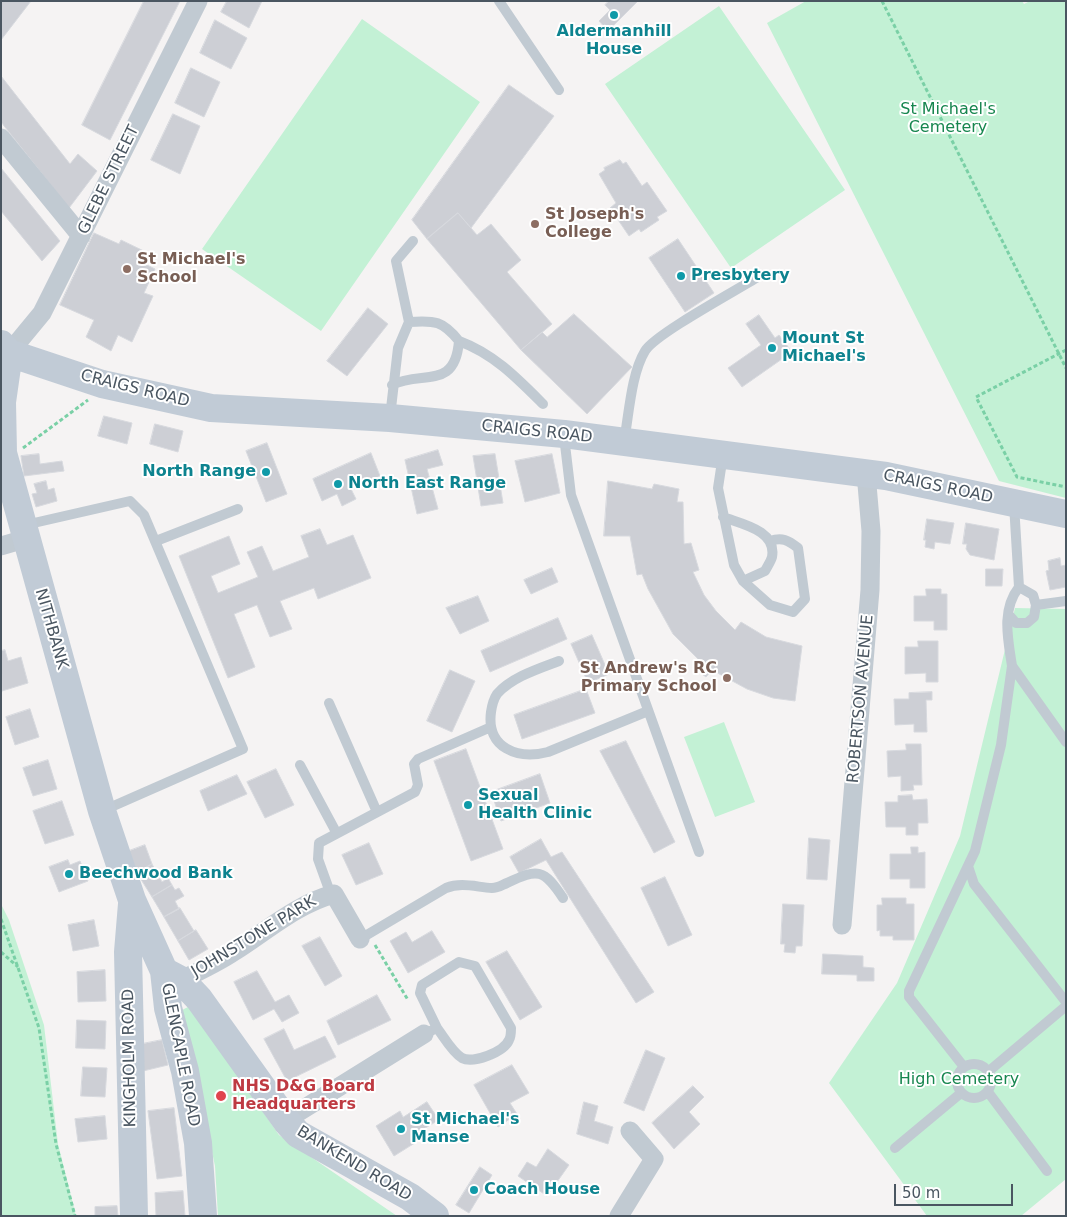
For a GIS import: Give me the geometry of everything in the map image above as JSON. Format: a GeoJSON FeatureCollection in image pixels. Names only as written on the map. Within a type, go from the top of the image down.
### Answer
{"type":"FeatureCollection","features":[{"type":"Feature","properties":{"kind":"street","name":"GLEBE STREET"},"geometry":{"type":"LineString","coordinates":[[4,350],[42,313],[198,1]]}},
{"type":"Feature","properties":{"kind":"street"},"geometry":{"type":"LineString","coordinates":[[1,138],[81,236]]}},
{"type":"Feature","properties":{"kind":"street","name":"CRAIGS ROAD"},"geometry":{"type":"LineString","coordinates":[[4,350],[102,384],[211,408],[390,418],[564,434],[866,473],[1066,514]]}},
{"type":"Feature","properties":{"kind":"street","name":"NITHBANK"},"geometry":{"type":"LineString","coordinates":[[4,350],[2,453],[16,537],[132,900]]}},
{"type":"Feature","properties":{"kind":"street","name":"ROBERTSON AVENUE"},"geometry":{"type":"LineString","coordinates":[[842,925],[870,590],[871,532],[866,473]]}},
{"type":"Feature","properties":{"kind":"street","name":"JOHNSTONE PARK"},"geometry":{"type":"LineString","coordinates":[[173,975],[234,952],[278,921],[321,897],[334,894],[360,939]]}},
{"type":"Feature","properties":{"kind":"street","name":"GLENCAPLE ROAD"},"geometry":{"type":"LineString","coordinates":[[132,900],[173,975],[168,1008],[185,1071],[198,1143],[203,1216]]}},
{"type":"Feature","properties":{"kind":"street","name":"KINGHOLM ROAD"},"geometry":{"type":"LineString","coordinates":[[132,900],[128,962],[134,1216]]}},
{"type":"Feature","properties":{"kind":"street","name":"BANKEND ROAD"},"geometry":{"type":"LineString","coordinates":[[173,975],[199,999],[287,1122],[298,1134],[410,1197],[435,1216]]}},
{"type":"Feature","properties":{"kind":"street"},"geometry":{"type":"LineString","coordinates":[[287,1122],[297,1113],[431,1031]]}},
{"type":"Feature","properties":{"kind":"street"},"geometry":{"type":"LineString","coordinates":[[619,1216],[654,1159],[630,1131]]}},
{"type":"Feature","properties":{"kind":"lane"},"geometry":{"type":"LineString","coordinates":[[499,1],[559,90]]}},
{"type":"Feature","properties":{"kind":"lane"},"geometry":{"type":"LineString","coordinates":[[390,418],[392,385],[398,348],[409,322],[396,261],[413,241]]}},
{"type":"Feature","properties":{"kind":"lane"},"geometry":{"type":"LineString","coordinates":[[624,442],[636,377],[645,350],[663,334],[761,275]]}},
{"type":"Feature","properties":{"kind":"lane"},"geometry":{"type":"LineString","coordinates":[[409,322],[429,321],[447,326],[459,341],[478,348],[507,368],[543,404]]}},
{"type":"Feature","properties":{"kind":"lane"},"geometry":{"type":"LineString","coordinates":[[392,385],[402,380],[427,379],[439,376],[453,365],[458,355],[459,341]]}},
{"type":"Feature","properties":{"kind":"lane"},"geometry":{"type":"LineString","coordinates":[[564,434],[571,495],[699,852]]}},
{"type":"Feature","properties":{"kind":"lane"},"geometry":{"type":"LineString","coordinates":[[723,454],[718,488],[734,565],[743,581],[770,605],[793,612],[805,599],[798,548],[788,540],[778,538],[770,541]]}},
{"type":"Feature","properties":{"kind":"lane"},"geometry":{"type":"LineString","coordinates":[[16,537],[130,501],[144,515],[156,541],[243,749],[102,811]]}},
{"type":"Feature","properties":{"kind":"lane"},"geometry":{"type":"LineString","coordinates":[[964,1067],[909,997],[909,991],[975,851],[1001,745],[1012,666],[1007,630],[1010,598],[1019,587],[1014,503]]}},
{"type":"Feature","properties":{"kind":"lane"},"geometry":{"type":"LineString","coordinates":[[156,541],[238,509]]}},
{"type":"Feature","properties":{"kind":"lane"},"geometry":{"type":"LineString","coordinates":[[723,517],[759,530],[770,541],[772,556],[765,571],[743,581]]}},
{"type":"Feature","properties":{"kind":"lane"},"geometry":{"type":"LineString","coordinates":[[1009,615],[1016,623],[1027,623],[1034,616],[1036,605],[1033,595],[1019,587]]}},
{"type":"Feature","properties":{"kind":"lane"},"geometry":{"type":"LineString","coordinates":[[1036,605],[1066,601]]}},
{"type":"Feature","properties":{"kind":"lane"},"geometry":{"type":"LineString","coordinates":[[559,661],[510,683],[493,701],[492,732],[502,746],[524,756],[533,756],[548,752],[648,711]]}},
{"type":"Feature","properties":{"kind":"lane"},"geometry":{"type":"LineString","coordinates":[[1012,666],[1066,742]]}},
{"type":"Feature","properties":{"kind":"lane"},"geometry":{"type":"LineString","coordinates":[[329,703],[377,812]]}},
{"type":"Feature","properties":{"kind":"lane"},"geometry":{"type":"LineString","coordinates":[[331,895],[318,859],[317,848],[322,839],[415,792],[418,785],[414,764],[418,759],[491,727]]}},
{"type":"Feature","properties":{"kind":"lane"},"geometry":{"type":"LineString","coordinates":[[300,765],[336,832]]}},
{"type":"Feature","properties":{"kind":"lane"},"geometry":{"type":"LineString","coordinates":[[968,866],[974,884],[1066,1002]]}},
{"type":"Feature","properties":{"kind":"lane"},"geometry":{"type":"LineString","coordinates":[[360,939],[446,888],[457,885],[497,887],[526,874],[538,872],[551,879],[563,898]]}},
{"type":"Feature","properties":{"kind":"lane"},"geometry":{"type":"LineString","coordinates":[[462,962],[475,966],[511,1028],[510,1040],[506,1044],[479,1060],[473,1061],[458,1055],[431,1031],[420,993],[422,985],[454,963],[462,962]]}},
{"type":"Feature","properties":{"kind":"lane"},"geometry":{"type":"LineString","coordinates":[[989,1071],[1066,1006]]}},
{"type":"Feature","properties":{"kind":"lane"},"geometry":{"type":"LineString","coordinates":[[975,1064],[989,1071],[992,1082],[988,1092],[972,1099],[961,1093],[956,1082],[957,1076],[964,1067],[975,1064]]}},
{"type":"Feature","properties":{"kind":"lane"},"geometry":{"type":"LineString","coordinates":[[988,1092],[1047,1171]]}},
{"type":"Feature","properties":{"kind":"lane"},"geometry":{"type":"LineString","coordinates":[[895,1148],[961,1093]]}},
{"type":"Feature","properties":{"kind":"path"},"geometry":{"type":"LineString","coordinates":[[882,1],[1066,368]]}},
{"type":"Feature","properties":{"kind":"path"},"geometry":{"type":"LineString","coordinates":[[1066,350],[976,397],[1017,477],[1066,487]]}},
{"type":"Feature","properties":{"kind":"path"},"geometry":{"type":"LineString","coordinates":[[2,453],[25,448],[98,394],[102,384]]}},
{"type":"Feature","properties":{"kind":"path"},"geometry":{"type":"LineString","coordinates":[[1,919],[39,1028],[56,1144],[75,1216]]}},
{"type":"Feature","properties":{"kind":"path"},"geometry":{"type":"LineString","coordinates":[[360,939],[372,940],[422,1024],[431,1031]]}},
{"type":"Feature","properties":{"kind":"path"},"geometry":{"type":"LineString","coordinates":[[1,952],[19,968]]}},
{"type":"Feature","properties":{"kind":"green space","name":"St Michael's Cemetery"},"geometry":{"type":"Polygon","coordinates":[[[806,1],[1022,1],[1024,4],[1030,1],[1066,1],[1066,498],[999,481],[767,23],[806,1]]]}},
{"type":"Feature","properties":{"kind":"green space"},"geometry":{"type":"Polygon","coordinates":[[[719,6],[845,190],[731,268],[605,84],[719,6]]]}},
{"type":"Feature","properties":{"kind":"green space"},"geometry":{"type":"Polygon","coordinates":[[[362,19],[480,102],[321,331],[202,249],[362,19]]]}},
{"type":"Feature","properties":{"kind":"green space","name":"High Cemetery"},"geometry":{"type":"Polygon","coordinates":[[[1015,608],[1066,609],[1066,1179],[1021,1216],[927,1216],[829,1083],[897,983],[960,836],[1015,608]]]}},
{"type":"Feature","properties":{"kind":"green space"},"geometry":{"type":"Polygon","coordinates":[[[724,722],[755,802],[715,817],[684,737],[724,722]]]}},
{"type":"Feature","properties":{"kind":"green space"},"geometry":{"type":"Polygon","coordinates":[[[1,904],[9,920],[44,1025],[58,1144],[76,1216],[1,1216],[1,904]]]}},
{"type":"Feature","properties":{"kind":"green space","name":"NHS D&G Board Headquarters"},"geometry":{"type":"Polygon","coordinates":[[[190,1006],[279,1135],[397,1216],[218,1216],[215,1166],[182,1010],[190,1006]]]}},
{"type":"Feature","properties":{"kind":"building"},"geometry":{"type":"Polygon","coordinates":[[[1,1],[31,1],[1,40],[1,1]]]}},
{"type":"Feature","properties":{"kind":"building"},"geometry":{"type":"Polygon","coordinates":[[[144,1],[180,1],[110,140],[82,125],[144,1]]]}},
{"type":"Feature","properties":{"kind":"building"},"geometry":{"type":"Polygon","coordinates":[[[227,1],[262,1],[249,28],[221,12],[227,1]]]}},
{"type":"Feature","properties":{"kind":"building","name":"Aldermanhill House"},"geometry":{"type":"Polygon","coordinates":[[[609,1],[638,1],[608,31],[599,21],[610,10],[605,5],[609,1]]]}},
{"type":"Feature","properties":{"kind":"building"},"geometry":{"type":"Polygon","coordinates":[[[215,20],[247,38],[231,69],[200,53],[215,20]]]}},
{"type":"Feature","properties":{"kind":"building"},"geometry":{"type":"Polygon","coordinates":[[[191,68],[220,82],[204,117],[175,103],[191,68]]]}},
{"type":"Feature","properties":{"kind":"building"},"geometry":{"type":"Polygon","coordinates":[[[1,76],[70,164],[78,154],[97,171],[69,208],[1,122],[1,76]]]}},
{"type":"Feature","properties":{"kind":"building"},"geometry":{"type":"Polygon","coordinates":[[[509,85],[554,116],[471,228],[458,213],[427,239],[412,220],[509,85]]]}},
{"type":"Feature","properties":{"kind":"building"},"geometry":{"type":"Polygon","coordinates":[[[173,114],[200,126],[180,174],[151,160],[173,114]]]}},
{"type":"Feature","properties":{"kind":"building"},"geometry":{"type":"Polygon","coordinates":[[[620,160],[623,164],[626,162],[642,186],[647,182],[667,211],[657,217],[659,220],[641,232],[639,229],[629,236],[610,208],[616,203],[599,174],[605,170],[604,168],[620,160]]]}},
{"type":"Feature","properties":{"kind":"building"},"geometry":{"type":"Polygon","coordinates":[[[1,168],[60,241],[42,261],[1,211],[1,168]]]}},
{"type":"Feature","properties":{"kind":"building"},"geometry":{"type":"Polygon","coordinates":[[[458,213],[477,235],[491,224],[521,260],[507,272],[552,324],[521,350],[427,239],[458,213]]]}},
{"type":"Feature","properties":{"kind":"building"},"geometry":{"type":"Polygon","coordinates":[[[94,233],[119,244],[121,240],[150,254],[145,264],[155,269],[144,293],[153,296],[132,342],[118,335],[111,351],[86,337],[94,320],[60,305],[94,233]]]}},
{"type":"Feature","properties":{"kind":"building","name":"Presbytery"},"geometry":{"type":"Polygon","coordinates":[[[678,239],[714,293],[685,312],[649,258],[678,239]]]}},
{"type":"Feature","properties":{"kind":"building"},"geometry":{"type":"Polygon","coordinates":[[[368,308],[388,324],[347,376],[327,361],[368,308]]]}},
{"type":"Feature","properties":{"kind":"building"},"geometry":{"type":"Polygon","coordinates":[[[574,314],[632,367],[587,414],[521,350],[542,332],[547,337],[574,314]]]}},
{"type":"Feature","properties":{"kind":"building","name":"Mount St Michael's"},"geometry":{"type":"Polygon","coordinates":[[[759,315],[775,338],[779,335],[792,352],[742,387],[728,368],[761,345],[746,324],[759,315]]]}},
{"type":"Feature","properties":{"kind":"building"},"geometry":{"type":"Polygon","coordinates":[[[104,416],[132,423],[127,444],[98,436],[104,416]]]}},
{"type":"Feature","properties":{"kind":"building"},"geometry":{"type":"Polygon","coordinates":[[[155,424],[183,431],[178,452],[150,444],[155,424]]]}},
{"type":"Feature","properties":{"kind":"building","name":"North Range"},"geometry":{"type":"Polygon","coordinates":[[[267,443],[287,494],[266,502],[246,451],[267,443]]]}},
{"type":"Feature","properties":{"kind":"building"},"geometry":{"type":"Polygon","coordinates":[[[438,450],[443,465],[427,469],[438,509],[417,514],[405,460],[438,450]]]}},
{"type":"Feature","properties":{"kind":"building","name":"North East Range"},"geometry":{"type":"Polygon","coordinates":[[[371,453],[380,476],[351,489],[356,499],[342,506],[337,494],[322,501],[313,479],[371,453]]]}},
{"type":"Feature","properties":{"kind":"building"},"geometry":{"type":"Polygon","coordinates":[[[39,454],[40,464],[62,461],[64,471],[24,476],[21,456],[39,454]]]}},
{"type":"Feature","properties":{"kind":"building"},"geometry":{"type":"Polygon","coordinates":[[[495,454],[503,503],[481,506],[473,456],[495,454]]]}},
{"type":"Feature","properties":{"kind":"building"},"geometry":{"type":"Polygon","coordinates":[[[552,454],[560,493],[525,502],[515,461],[552,454]]]}},
{"type":"Feature","properties":{"kind":"building"},"geometry":{"type":"Polygon","coordinates":[[[46,481],[48,490],[54,488],[57,501],[36,507],[32,494],[37,493],[34,484],[46,481]]]}},
{"type":"Feature","properties":{"kind":"building"},"geometry":{"type":"Polygon","coordinates":[[[608,481],[652,489],[654,484],[679,489],[677,502],[683,502],[684,544],[691,543],[699,570],[693,572],[704,595],[716,611],[735,630],[741,622],[766,637],[802,646],[795,701],[773,698],[747,689],[712,670],[706,677],[694,668],[700,661],[673,634],[648,589],[642,574],[637,575],[630,536],[604,536],[608,481]]]}},
{"type":"Feature","properties":{"kind":"building"},"geometry":{"type":"Polygon","coordinates":[[[927,519],[954,523],[950,544],[935,542],[934,549],[925,547],[927,519]]]}},
{"type":"Feature","properties":{"kind":"building"},"geometry":{"type":"Polygon","coordinates":[[[966,523],[999,529],[994,560],[970,555],[966,549],[967,544],[963,544],[966,523]]]}},
{"type":"Feature","properties":{"kind":"building"},"geometry":{"type":"Polygon","coordinates":[[[320,529],[327,545],[353,535],[371,578],[318,599],[314,588],[280,601],[292,629],[270,637],[257,605],[234,614],[255,667],[228,678],[179,556],[229,536],[240,564],[211,576],[218,593],[258,577],[247,552],[262,546],[273,571],[309,557],[301,536],[320,529]]]}},
{"type":"Feature","properties":{"kind":"building"},"geometry":{"type":"Polygon","coordinates":[[[1060,558],[1061,566],[1066,565],[1066,587],[1050,590],[1046,571],[1049,570],[1048,561],[1060,558]]]}},
{"type":"Feature","properties":{"kind":"building"},"geometry":{"type":"Polygon","coordinates":[[[552,568],[558,582],[531,594],[524,580],[552,568]]]}},
{"type":"Feature","properties":{"kind":"building"},"geometry":{"type":"Polygon","coordinates":[[[986,569],[1003,569],[1002,586],[986,586],[986,569]]]}},
{"type":"Feature","properties":{"kind":"building"},"geometry":{"type":"Polygon","coordinates":[[[926,589],[941,589],[941,594],[947,594],[947,630],[934,630],[934,621],[914,621],[914,596],[926,596],[926,589]]]}},
{"type":"Feature","properties":{"kind":"building"},"geometry":{"type":"Polygon","coordinates":[[[478,596],[489,621],[460,634],[446,608],[478,596]]]}},
{"type":"Feature","properties":{"kind":"building"},"geometry":{"type":"Polygon","coordinates":[[[558,618],[567,639],[490,672],[481,651],[558,618]]]}},
{"type":"Feature","properties":{"kind":"building"},"geometry":{"type":"Polygon","coordinates":[[[592,635],[609,674],[588,683],[571,644],[592,635]]]}},
{"type":"Feature","properties":{"kind":"building"},"geometry":{"type":"Polygon","coordinates":[[[918,641],[938,641],[938,682],[926,682],[926,673],[905,674],[905,647],[918,647],[918,641]]]}},
{"type":"Feature","properties":{"kind":"building"},"geometry":{"type":"Polygon","coordinates":[[[5,650],[8,661],[21,657],[28,683],[2,691],[1,651],[5,650]]]}},
{"type":"Feature","properties":{"kind":"building"},"geometry":{"type":"Polygon","coordinates":[[[450,670],[475,681],[452,732],[427,721],[450,670]]]}},
{"type":"Feature","properties":{"kind":"building"},"geometry":{"type":"Polygon","coordinates":[[[586,689],[595,713],[522,739],[514,715],[586,689]]]}},
{"type":"Feature","properties":{"kind":"building"},"geometry":{"type":"Polygon","coordinates":[[[932,692],[932,700],[926,700],[927,732],[914,732],[914,724],[895,725],[894,699],[909,699],[909,693],[932,692]]]}},
{"type":"Feature","properties":{"kind":"building"},"geometry":{"type":"Polygon","coordinates":[[[30,709],[39,737],[15,745],[6,717],[30,709]]]}},
{"type":"Feature","properties":{"kind":"building"},"geometry":{"type":"Polygon","coordinates":[[[626,741],[675,842],[654,853],[600,751],[626,741]]]}},
{"type":"Feature","properties":{"kind":"building"},"geometry":{"type":"Polygon","coordinates":[[[906,744],[921,744],[922,785],[913,785],[914,790],[901,791],[901,776],[888,777],[887,751],[906,750],[906,744]]]}},
{"type":"Feature","properties":{"kind":"building","name":"Sexual Health Clinic"},"geometry":{"type":"Polygon","coordinates":[[[466,749],[503,849],[471,861],[434,761],[466,749]]]}},
{"type":"Feature","properties":{"kind":"building"},"geometry":{"type":"Polygon","coordinates":[[[48,760],[57,789],[33,796],[23,768],[48,760]]]}},
{"type":"Feature","properties":{"kind":"building"},"geometry":{"type":"Polygon","coordinates":[[[276,769],[294,805],[265,818],[247,782],[276,769]]]}},
{"type":"Feature","properties":{"kind":"building"},"geometry":{"type":"Polygon","coordinates":[[[540,774],[550,803],[501,821],[491,792],[540,774]]]}},
{"type":"Feature","properties":{"kind":"building"},"geometry":{"type":"Polygon","coordinates":[[[237,775],[247,794],[208,811],[200,791],[237,775]]]}},
{"type":"Feature","properties":{"kind":"building"},"geometry":{"type":"Polygon","coordinates":[[[912,795],[913,800],[927,799],[928,823],[918,823],[918,835],[906,835],[906,827],[886,827],[885,802],[898,802],[898,796],[912,795]]]}},
{"type":"Feature","properties":{"kind":"building"},"geometry":{"type":"Polygon","coordinates":[[[62,801],[74,835],[45,844],[33,811],[62,801]]]}},
{"type":"Feature","properties":{"kind":"building"},"geometry":{"type":"Polygon","coordinates":[[[809,838],[830,840],[827,880],[807,879],[809,838]]]}},
{"type":"Feature","properties":{"kind":"building"},"geometry":{"type":"Polygon","coordinates":[[[541,839],[551,857],[562,852],[654,992],[636,1003],[546,860],[519,873],[510,857],[541,839]]]}},
{"type":"Feature","properties":{"kind":"building"},"geometry":{"type":"Polygon","coordinates":[[[369,843],[383,874],[356,885],[342,855],[369,843]]]}},
{"type":"Feature","properties":{"kind":"building"},"geometry":{"type":"Polygon","coordinates":[[[145,845],[152,864],[137,873],[129,851],[145,845]]]}},
{"type":"Feature","properties":{"kind":"building"},"geometry":{"type":"Polygon","coordinates":[[[911,847],[918,847],[918,853],[925,852],[925,888],[910,888],[910,879],[890,879],[890,854],[911,854],[911,847]]]}},
{"type":"Feature","properties":{"kind":"building","name":"Beechwood Bank"},"geometry":{"type":"Polygon","coordinates":[[[68,860],[70,865],[80,861],[88,881],[59,892],[49,867],[68,860]]]}},
{"type":"Feature","properties":{"kind":"building"},"geometry":{"type":"Polygon","coordinates":[[[152,864],[162,882],[168,878],[172,885],[152,897],[137,873],[152,864]]]}},
{"type":"Feature","properties":{"kind":"building"},"geometry":{"type":"Polygon","coordinates":[[[665,877],[692,935],[668,946],[641,888],[665,877]]]}},
{"type":"Feature","properties":{"kind":"building"},"geometry":{"type":"Polygon","coordinates":[[[172,885],[175,890],[179,888],[184,896],[175,901],[179,909],[164,917],[152,897],[172,885]]]}},
{"type":"Feature","properties":{"kind":"building"},"geometry":{"type":"Polygon","coordinates":[[[882,898],[906,898],[906,904],[914,904],[914,940],[893,940],[893,936],[880,936],[880,930],[877,931],[877,905],[882,905],[882,898]]]}},
{"type":"Feature","properties":{"kind":"building"},"geometry":{"type":"Polygon","coordinates":[[[783,904],[804,905],[802,946],[796,946],[795,953],[784,952],[785,944],[781,944],[783,904]]]}},
{"type":"Feature","properties":{"kind":"building"},"geometry":{"type":"Polygon","coordinates":[[[180,908],[194,931],[178,941],[164,917],[180,908]]]}},
{"type":"Feature","properties":{"kind":"building"},"geometry":{"type":"Polygon","coordinates":[[[94,920],[99,946],[73,951],[68,925],[94,920]]]}},
{"type":"Feature","properties":{"kind":"building"},"geometry":{"type":"Polygon","coordinates":[[[196,930],[208,949],[189,960],[178,941],[196,930]]]}},
{"type":"Feature","properties":{"kind":"building"},"geometry":{"type":"Polygon","coordinates":[[[432,931],[445,952],[408,973],[390,941],[406,932],[412,942],[432,931]]]}},
{"type":"Feature","properties":{"kind":"building"},"geometry":{"type":"Polygon","coordinates":[[[320,937],[342,976],[325,986],[302,946],[320,937]]]}},
{"type":"Feature","properties":{"kind":"building"},"geometry":{"type":"Polygon","coordinates":[[[507,951],[542,1007],[520,1020],[486,962],[507,951]]]}},
{"type":"Feature","properties":{"kind":"building"},"geometry":{"type":"Polygon","coordinates":[[[823,954],[863,956],[863,967],[874,968],[874,981],[857,981],[857,975],[822,974],[823,954]]]}},
{"type":"Feature","properties":{"kind":"building"},"geometry":{"type":"Polygon","coordinates":[[[105,970],[106,1001],[78,1002],[77,972],[105,970]]]}},
{"type":"Feature","properties":{"kind":"building"},"geometry":{"type":"Polygon","coordinates":[[[257,971],[275,1002],[289,995],[299,1013],[282,1022],[274,1009],[253,1020],[234,982],[257,971]]]}},
{"type":"Feature","properties":{"kind":"building"},"geometry":{"type":"Polygon","coordinates":[[[377,995],[391,1020],[338,1045],[327,1021],[377,995]]]}},
{"type":"Feature","properties":{"kind":"building"},"geometry":{"type":"Polygon","coordinates":[[[77,1020],[106,1021],[105,1049],[76,1048],[77,1020]]]}},
{"type":"Feature","properties":{"kind":"building"},"geometry":{"type":"Polygon","coordinates":[[[284,1029],[294,1050],[325,1036],[336,1057],[287,1081],[264,1039],[284,1029]]]}},
{"type":"Feature","properties":{"kind":"building"},"geometry":{"type":"Polygon","coordinates":[[[162,1040],[168,1065],[143,1071],[137,1045],[162,1040]]]}},
{"type":"Feature","properties":{"kind":"building"},"geometry":{"type":"Polygon","coordinates":[[[646,1050],[665,1058],[644,1111],[624,1103],[646,1050]]]}},
{"type":"Feature","properties":{"kind":"building"},"geometry":{"type":"Polygon","coordinates":[[[512,1065],[529,1093],[510,1103],[517,1114],[498,1127],[474,1085],[512,1065]]]}},
{"type":"Feature","properties":{"kind":"building"},"geometry":{"type":"Polygon","coordinates":[[[83,1067],[107,1068],[105,1097],[81,1096],[83,1067]]]}},
{"type":"Feature","properties":{"kind":"building"},"geometry":{"type":"Polygon","coordinates":[[[693,1086],[704,1097],[689,1112],[700,1124],[674,1149],[652,1123],[693,1086]]]}},
{"type":"Feature","properties":{"kind":"building","name":"St Michael's Manse"},"geometry":{"type":"Polygon","coordinates":[[[427,1102],[439,1120],[420,1131],[423,1136],[417,1139],[418,1141],[394,1156],[376,1126],[400,1111],[403,1117],[427,1102]]]}},
{"type":"Feature","properties":{"kind":"building"},"geometry":{"type":"Polygon","coordinates":[[[584,1102],[598,1106],[594,1121],[613,1127],[608,1144],[577,1134],[584,1102]]]}},
{"type":"Feature","properties":{"kind":"building"},"geometry":{"type":"Polygon","coordinates":[[[174,1108],[182,1176],[157,1179],[148,1111],[174,1108]]]}},
{"type":"Feature","properties":{"kind":"building"},"geometry":{"type":"Polygon","coordinates":[[[105,1116],[107,1139],[78,1142],[75,1119],[105,1116]]]}},
{"type":"Feature","properties":{"kind":"building"},"geometry":{"type":"Polygon","coordinates":[[[548,1149],[569,1165],[547,1196],[518,1176],[527,1162],[536,1167],[548,1149]]]}},
{"type":"Feature","properties":{"kind":"building","name":"Coach House"},"geometry":{"type":"Polygon","coordinates":[[[480,1167],[492,1175],[469,1213],[456,1205],[480,1167]]]}},
{"type":"Feature","properties":{"kind":"building"},"geometry":{"type":"Polygon","coordinates":[[[183,1191],[185,1216],[156,1216],[155,1193],[183,1191]]]}},
{"type":"Feature","properties":{"kind":"building"},"geometry":{"type":"Polygon","coordinates":[[[117,1206],[118,1216],[95,1216],[95,1207],[117,1206]]]}},
{"type":"Feature","properties":{"kind":"place","name":"Aldermanhill House"},"geometry":{"type":"Point","coordinates":[614,15]}},
{"type":"Feature","properties":{"kind":"place","name":"St Joseph's College"},"geometry":{"type":"Point","coordinates":[535,224]}},
{"type":"Feature","properties":{"kind":"place","name":"St Michael's School"},"geometry":{"type":"Point","coordinates":[127,269]}},
{"type":"Feature","properties":{"kind":"place","name":"Presbytery"},"geometry":{"type":"Point","coordinates":[681,276]}},
{"type":"Feature","properties":{"kind":"place","name":"Mount St Michael's"},"geometry":{"type":"Point","coordinates":[772,348]}},
{"type":"Feature","properties":{"kind":"place","name":"North Range"},"geometry":{"type":"Point","coordinates":[266,472]}},
{"type":"Feature","properties":{"kind":"place","name":"North East Range"},"geometry":{"type":"Point","coordinates":[338,484]}},
{"type":"Feature","properties":{"kind":"place","name":"St Andrew's RC Primary School"},"geometry":{"type":"Point","coordinates":[727,678]}},
{"type":"Feature","properties":{"kind":"place","name":"Sexual Health Clinic"},"geometry":{"type":"Point","coordinates":[468,805]}},
{"type":"Feature","properties":{"kind":"place","name":"Beechwood Bank"},"geometry":{"type":"Point","coordinates":[69,874]}},
{"type":"Feature","properties":{"kind":"place","name":"NHS D&G Board Headquarters"},"geometry":{"type":"Point","coordinates":[221,1096]}},
{"type":"Feature","properties":{"kind":"place","name":"St Michael's Manse"},"geometry":{"type":"Point","coordinates":[401,1129]}},
{"type":"Feature","properties":{"kind":"place","name":"Coach House"},"geometry":{"type":"Point","coordinates":[474,1190]}}]}
